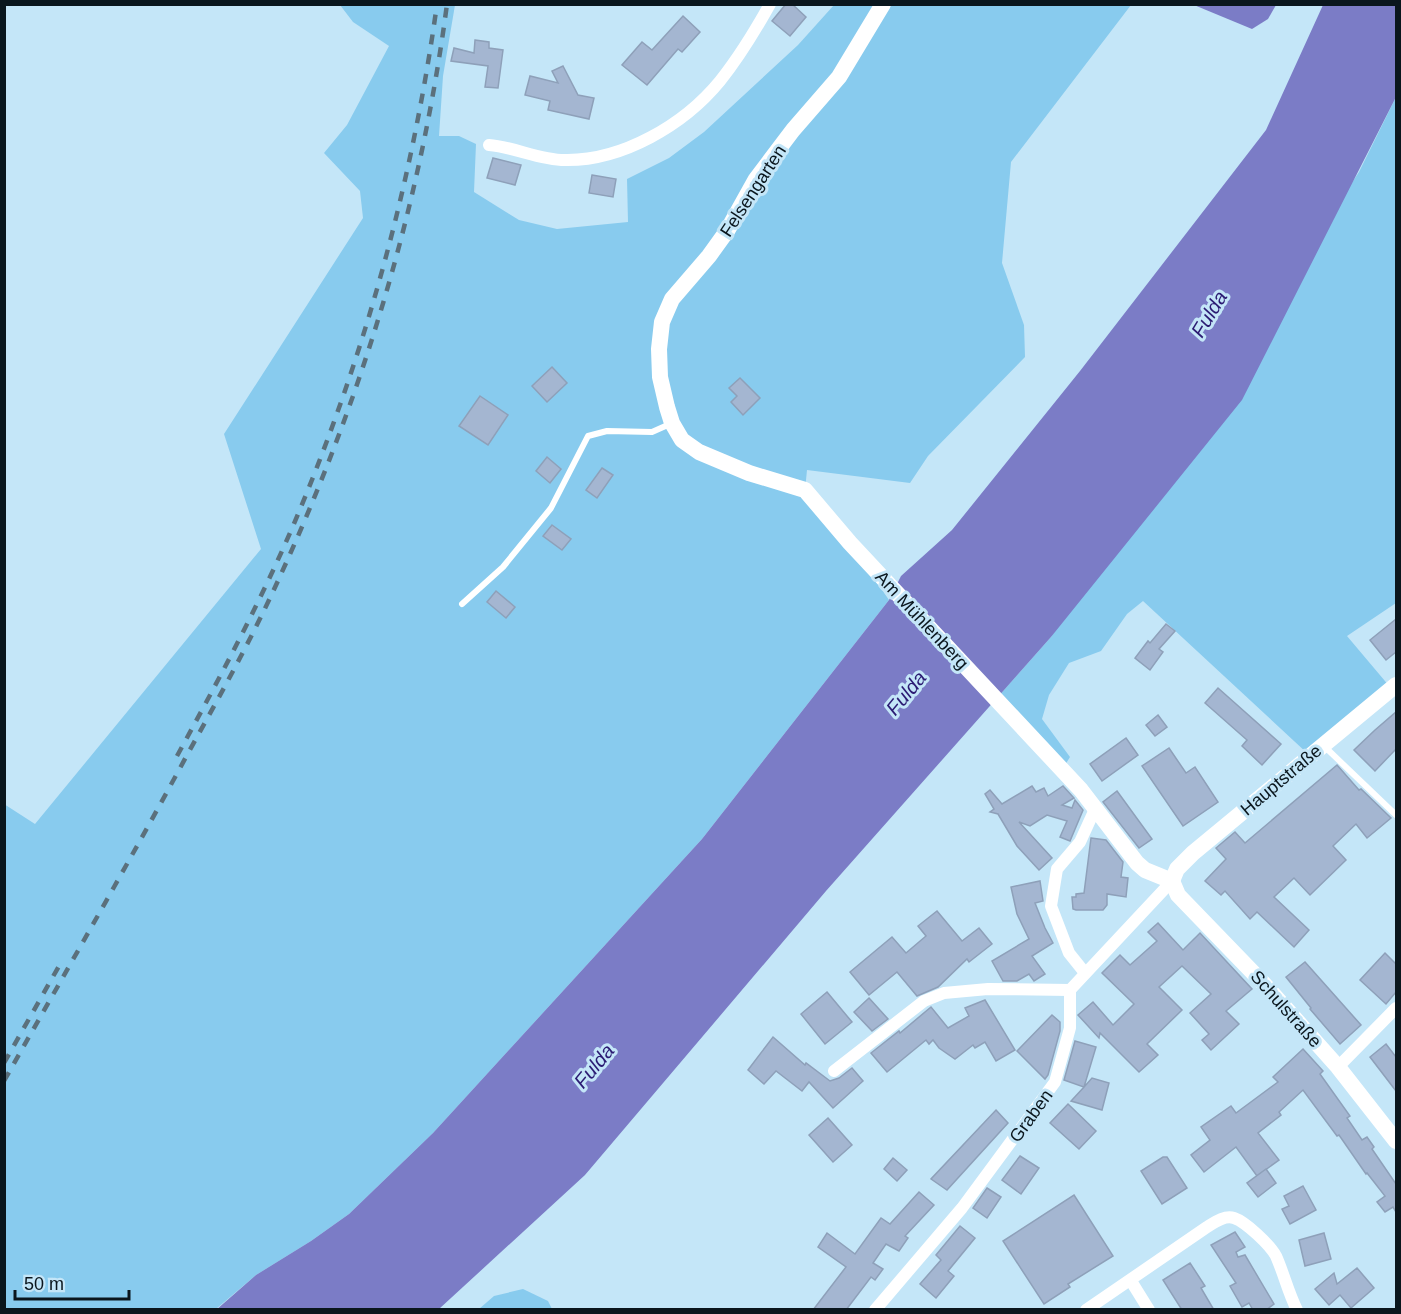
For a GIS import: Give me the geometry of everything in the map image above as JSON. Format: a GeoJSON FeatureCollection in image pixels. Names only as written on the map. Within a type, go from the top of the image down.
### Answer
{"type":"FeatureCollection","features":[{"type":"Feature","properties":{"kind":"street"},"geometry":{"type":"LineString","coordinates":[[489,145],[504,146],[533,155],[563,160],[588,159],[625,148],[656,134],[690,111],[719,83],[751,38],[770,4]]}},
{"type":"Feature","properties":{"kind":"street","name":"Felsengarten"},"geometry":{"type":"LineString","coordinates":[[663,389],[659,349],[662,322],[672,298],[709,256],[727,231],[756,179],[793,130],[839,77],[883,4]]}},
{"type":"Feature","properties":{"kind":"street","name":"Am Mühlenberg"},"geometry":{"type":"LineString","coordinates":[[663,389],[672,423],[682,440],[699,452],[750,473],[805,490],[850,543],[1069,776],[1096,807],[1137,863],[1145,870],[1172,881]]}},
{"type":"Feature","properties":{"kind":"street","name":"Hauptstraße"},"geometry":{"type":"LineString","coordinates":[[1172,881],[1177,869],[1193,854],[1396,685]]}},
{"type":"Feature","properties":{"kind":"street"},"geometry":{"type":"LineString","coordinates":[[1085,973],[1069,954],[1051,906],[1057,869],[1080,842],[1096,807]]}},
{"type":"Feature","properties":{"kind":"street"},"geometry":{"type":"LineString","coordinates":[[834,1071],[924,1001],[944,993],[988,989],[1070,990],[1172,881]]}},
{"type":"Feature","properties":{"kind":"street","name":"Schulstraße"},"geometry":{"type":"LineString","coordinates":[[1172,881],[1178,895],[1264,984],[1338,1067],[1396,1141]]}},
{"type":"Feature","properties":{"kind":"street","name":"Graben"},"geometry":{"type":"LineString","coordinates":[[875,1310],[962,1208],[1055,1082],[1070,1028],[1070,990]]}},
{"type":"Feature","properties":{"kind":"street"},"geometry":{"type":"LineString","coordinates":[[1338,1067],[1396,1008]]}},
{"type":"Feature","properties":{"kind":"street"},"geometry":{"type":"LineString","coordinates":[[1086,1310],[1207,1227],[1221,1219],[1233,1217],[1251,1229],[1275,1254],[1289,1296],[1297,1310]]}},
{"type":"Feature","properties":{"kind":"street"},"geometry":{"type":"LineString","coordinates":[[1131,1281],[1149,1310]]}},
{"type":"Feature","properties":{"kind":"lane"},"geometry":{"type":"LineString","coordinates":[[462,604],[503,567],[551,508],[588,436],[607,431],[652,432],[672,423]]}},
{"type":"Feature","properties":{"kind":"lane"},"geometry":{"type":"LineString","coordinates":[[1322,745],[1396,814]]}},
{"type":"Feature","properties":{"kind":"shaded area"},"geometry":{"type":"Polygon","coordinates":[[[340,5],[455,5],[443,76],[439,136],[459,136],[476,144],[474,192],[519,220],[557,229],[628,222],[627,179],[669,158],[704,132],[798,45],[834,5],[1131,5],[1011,162],[1002,263],[1024,325],[1025,357],[928,456],[910,483],[807,470],[805,490],[850,543],[889,600],[702,839],[433,1133],[349,1214],[256,1275],[216,1309],[5,1309],[4,804],[35,824],[261,549],[224,434],[363,218],[360,191],[324,153],[347,125],[389,46],[353,22],[340,5]]]}},
{"type":"Feature","properties":{"kind":"shaded area"},"geometry":{"type":"Polygon","coordinates":[[[1396,97],[1396,603],[1347,636],[1390,687],[1308,754],[1143,601],[1127,614],[1101,651],[1069,663],[1049,695],[1042,719],[1070,757],[1060,773],[996,699],[1051,637],[1359,172],[1396,97]]]}},
{"type":"Feature","properties":{"kind":"shaded area"},"geometry":{"type":"Polygon","coordinates":[[[523,1289],[548,1301],[552,1309],[479,1309],[494,1296],[523,1289]]]}},
{"type":"Feature","properties":{"kind":"water"},"geometry":{"type":"Polygon","coordinates":[[[1194,5],[1276,5],[1268,19],[1252,29],[1194,5]]]}},
{"type":"Feature","properties":{"kind":"water","name":"Fulda"},"geometry":{"type":"Polygon","coordinates":[[[1323,5],[1396,5],[1396,97],[1242,400],[1051,637],[826,891],[585,1175],[439,1309],[216,1310],[256,1275],[349,1214],[433,1133],[702,839],[889,600],[901,576],[952,530],[1080,371],[1266,130],[1323,5]]]}},
{"type":"Feature","properties":{"kind":"building"},"geometry":{"type":"Polygon","coordinates":[[[786,4],[792,4],[806,17],[790,36],[772,21],[786,4]]]}},
{"type":"Feature","properties":{"kind":"building"},"geometry":{"type":"Polygon","coordinates":[[[683,16],[700,32],[682,52],[678,49],[647,85],[622,65],[642,42],[652,50],[683,16]]]}},
{"type":"Feature","properties":{"kind":"building"},"geometry":{"type":"Polygon","coordinates":[[[475,40],[489,42],[489,48],[503,50],[498,88],[485,87],[488,66],[451,61],[454,48],[474,53],[475,40]]]}},
{"type":"Feature","properties":{"kind":"building"},"geometry":{"type":"Polygon","coordinates":[[[563,66],[578,95],[594,98],[589,119],[548,110],[550,101],[525,95],[530,76],[558,83],[552,71],[563,66]]]}},
{"type":"Feature","properties":{"kind":"building"},"geometry":{"type":"Polygon","coordinates":[[[493,158],[521,165],[515,185],[487,178],[493,158]]]}},
{"type":"Feature","properties":{"kind":"building"},"geometry":{"type":"Polygon","coordinates":[[[592,175],[616,179],[613,197],[589,193],[592,175]]]}},
{"type":"Feature","properties":{"kind":"building"},"geometry":{"type":"Polygon","coordinates":[[[552,367],[567,383],[547,402],[532,386],[552,367]]]}},
{"type":"Feature","properties":{"kind":"building"},"geometry":{"type":"Polygon","coordinates":[[[740,378],[760,398],[743,415],[731,402],[737,396],[729,388],[740,378]]]}},
{"type":"Feature","properties":{"kind":"building"},"geometry":{"type":"Polygon","coordinates":[[[480,396],[508,415],[488,445],[459,426],[480,396]]]}},
{"type":"Feature","properties":{"kind":"building"},"geometry":{"type":"Polygon","coordinates":[[[547,457],[561,469],[550,483],[536,471],[547,457]]]}},
{"type":"Feature","properties":{"kind":"building"},"geometry":{"type":"Polygon","coordinates":[[[602,468],[613,475],[597,498],[586,490],[602,468]]]}},
{"type":"Feature","properties":{"kind":"building"},"geometry":{"type":"Polygon","coordinates":[[[552,525],[571,539],[562,550],[543,536],[552,525]]]}},
{"type":"Feature","properties":{"kind":"building"},"geometry":{"type":"Polygon","coordinates":[[[496,591],[515,607],[506,618],[487,602],[496,591]]]}},
{"type":"Feature","properties":{"kind":"building"},"geometry":{"type":"Polygon","coordinates":[[[1396,619],[1396,652],[1386,660],[1370,640],[1396,619]]]}},
{"type":"Feature","properties":{"kind":"building"},"geometry":{"type":"Polygon","coordinates":[[[1166,624],[1175,631],[1159,649],[1163,652],[1150,670],[1135,658],[1148,641],[1150,643],[1166,624]]]}},
{"type":"Feature","properties":{"kind":"building"},"geometry":{"type":"Polygon","coordinates":[[[1218,688],[1281,744],[1262,765],[1242,746],[1247,740],[1205,703],[1218,688]]]}},
{"type":"Feature","properties":{"kind":"building"},"geometry":{"type":"Polygon","coordinates":[[[1396,712],[1396,749],[1375,771],[1354,750],[1396,712]]]}},
{"type":"Feature","properties":{"kind":"building"},"geometry":{"type":"Polygon","coordinates":[[[1158,715],[1167,727],[1155,736],[1146,725],[1158,715]]]}},
{"type":"Feature","properties":{"kind":"building"},"geometry":{"type":"Polygon","coordinates":[[[1126,738],[1138,755],[1102,781],[1090,764],[1126,738]]]}},
{"type":"Feature","properties":{"kind":"building"},"geometry":{"type":"Polygon","coordinates":[[[1169,748],[1186,773],[1195,767],[1218,802],[1183,826],[1142,766],[1169,748]]]}},
{"type":"Feature","properties":{"kind":"building"},"geometry":{"type":"Polygon","coordinates":[[[1337,765],[1359,790],[1361,789],[1391,818],[1367,838],[1356,824],[1333,846],[1346,860],[1310,895],[1294,878],[1274,897],[1309,930],[1294,947],[1257,912],[1250,919],[1225,891],[1221,895],[1205,881],[1226,859],[1216,848],[1235,832],[1245,843],[1337,765]]]}},
{"type":"Feature","properties":{"kind":"building"},"geometry":{"type":"Polygon","coordinates":[[[1032,786],[1036,792],[1044,788],[1048,796],[1063,786],[1074,798],[1062,805],[1072,808],[1075,800],[1083,810],[1070,841],[1060,837],[1067,821],[1047,815],[1030,826],[1019,822],[1052,858],[1039,870],[1017,846],[998,814],[990,812],[994,809],[985,794],[990,790],[1002,804],[1032,786]]]}},
{"type":"Feature","properties":{"kind":"building"},"geometry":{"type":"Polygon","coordinates":[[[1117,791],[1152,839],[1139,848],[1103,802],[1117,791]]]}},
{"type":"Feature","properties":{"kind":"building"},"geometry":{"type":"Polygon","coordinates":[[[1091,838],[1106,840],[1123,862],[1121,877],[1128,878],[1126,897],[1107,894],[1107,905],[1103,910],[1076,910],[1073,909],[1072,897],[1084,893],[1091,838]]]}},
{"type":"Feature","properties":{"kind":"building"},"geometry":{"type":"Polygon","coordinates":[[[1040,881],[1043,901],[1035,903],[1053,943],[1032,956],[1045,974],[1034,981],[1029,974],[1017,981],[1003,981],[992,961],[1029,939],[1017,914],[1011,887],[1040,881]]]}},
{"type":"Feature","properties":{"kind":"building"},"geometry":{"type":"Polygon","coordinates":[[[937,911],[962,941],[979,928],[992,944],[969,962],[967,959],[938,987],[917,996],[897,972],[869,995],[850,972],[892,937],[906,953],[926,936],[918,926],[937,911]]]}},
{"type":"Feature","properties":{"kind":"building"},"geometry":{"type":"Polygon","coordinates":[[[1158,923],[1183,950],[1200,933],[1252,989],[1226,1011],[1239,1024],[1211,1050],[1202,1040],[1209,1034],[1190,1013],[1211,994],[1182,966],[1159,987],[1182,1010],[1147,1044],[1158,1055],[1139,1072],[1100,1033],[1099,1038],[1078,1015],[1093,1002],[1113,1025],[1134,1004],[1102,973],[1120,955],[1130,965],[1157,941],[1148,932],[1158,923]]]}},
{"type":"Feature","properties":{"kind":"building"},"geometry":{"type":"Polygon","coordinates":[[[1385,953],[1396,964],[1396,992],[1386,1004],[1360,980],[1385,953]]]}},
{"type":"Feature","properties":{"kind":"building"},"geometry":{"type":"Polygon","coordinates":[[[1305,962],[1361,1025],[1340,1044],[1286,977],[1305,962]]]}},
{"type":"Feature","properties":{"kind":"building"},"geometry":{"type":"Polygon","coordinates":[[[827,992],[852,1022],[825,1044],[801,1014],[827,992]]]}},
{"type":"Feature","properties":{"kind":"building"},"geometry":{"type":"Polygon","coordinates":[[[869,998],[888,1019],[872,1031],[854,1012],[869,998]]]}},
{"type":"Feature","properties":{"kind":"building"},"geometry":{"type":"Polygon","coordinates":[[[985,1000],[1015,1050],[996,1061],[985,1042],[975,1048],[973,1045],[955,1059],[939,1048],[933,1040],[929,1044],[926,1040],[887,1072],[871,1053],[931,1007],[948,1028],[969,1016],[965,1008],[985,1000]]]}},
{"type":"Feature","properties":{"kind":"building"},"geometry":{"type":"Polygon","coordinates":[[[1052,1015],[1060,1022],[1060,1031],[1045,1079],[1017,1051],[1052,1015]]]}},
{"type":"Feature","properties":{"kind":"building"},"geometry":{"type":"Polygon","coordinates":[[[773,1037],[805,1065],[806,1063],[830,1081],[839,1078],[852,1068],[863,1081],[833,1108],[809,1082],[802,1091],[776,1071],[764,1084],[748,1070],[773,1037]]]}},
{"type":"Feature","properties":{"kind":"building"},"geometry":{"type":"Polygon","coordinates":[[[1075,1041],[1096,1047],[1084,1087],[1064,1080],[1075,1041]]]}},
{"type":"Feature","properties":{"kind":"building"},"geometry":{"type":"Polygon","coordinates":[[[1386,1044],[1396,1057],[1396,1091],[1370,1057],[1386,1044]]]}},
{"type":"Feature","properties":{"kind":"building"},"geometry":{"type":"Polygon","coordinates":[[[1303,1049],[1323,1071],[1320,1074],[1350,1116],[1347,1118],[1362,1140],[1367,1137],[1374,1147],[1372,1149],[1396,1184],[1396,1212],[1393,1207],[1385,1212],[1377,1202],[1385,1196],[1303,1090],[1279,1112],[1281,1115],[1258,1133],[1279,1160],[1257,1176],[1236,1147],[1204,1172],[1191,1155],[1210,1140],[1201,1127],[1231,1106],[1236,1113],[1278,1082],[1273,1077],[1303,1049]]]}},
{"type":"Feature","properties":{"kind":"building"},"geometry":{"type":"Polygon","coordinates":[[[1092,1078],[1109,1083],[1102,1110],[1071,1101],[1092,1078]]]}},
{"type":"Feature","properties":{"kind":"building"},"geometry":{"type":"Polygon","coordinates":[[[1068,1104],[1096,1131],[1079,1149],[1050,1123],[1068,1104]]]}},
{"type":"Feature","properties":{"kind":"building"},"geometry":{"type":"Polygon","coordinates":[[[996,1110],[1008,1123],[947,1190],[931,1179],[996,1110]]]}},
{"type":"Feature","properties":{"kind":"building"},"geometry":{"type":"Polygon","coordinates":[[[828,1118],[852,1145],[833,1162],[809,1135],[828,1118]]]}},
{"type":"Feature","properties":{"kind":"building"},"geometry":{"type":"Polygon","coordinates":[[[1020,1156],[1039,1168],[1021,1194],[1002,1180],[1020,1156]]]}},
{"type":"Feature","properties":{"kind":"building"},"geometry":{"type":"Polygon","coordinates":[[[1163,1157],[1167,1157],[1187,1188],[1162,1204],[1141,1171],[1163,1157]]]}},
{"type":"Feature","properties":{"kind":"building"},"geometry":{"type":"Polygon","coordinates":[[[893,1158],[907,1170],[897,1181],[884,1169],[893,1158]]]}},
{"type":"Feature","properties":{"kind":"building"},"geometry":{"type":"Polygon","coordinates":[[[1266,1169],[1276,1183],[1258,1197],[1247,1183],[1266,1169]]]}},
{"type":"Feature","properties":{"kind":"building"},"geometry":{"type":"Polygon","coordinates":[[[1303,1186],[1316,1210],[1290,1224],[1282,1209],[1289,1206],[1284,1196],[1303,1186]]]}},
{"type":"Feature","properties":{"kind":"building"},"geometry":{"type":"Polygon","coordinates":[[[987,1188],[1001,1197],[987,1218],[973,1208],[987,1188]]]}},
{"type":"Feature","properties":{"kind":"building"},"geometry":{"type":"Polygon","coordinates":[[[919,1192],[934,1205],[905,1236],[908,1238],[899,1251],[886,1244],[873,1263],[883,1269],[875,1280],[871,1277],[846,1310],[813,1310],[846,1267],[818,1247],[827,1233],[855,1254],[881,1218],[890,1224],[919,1192]]]}},
{"type":"Feature","properties":{"kind":"building"},"geometry":{"type":"Polygon","coordinates":[[[1074,1195],[1113,1256],[1068,1284],[1070,1287],[1044,1304],[1003,1241],[1074,1195]]]}},
{"type":"Feature","properties":{"kind":"building"},"geometry":{"type":"Polygon","coordinates":[[[960,1226],[975,1238],[948,1271],[954,1276],[936,1298],[920,1284],[941,1260],[936,1255],[960,1226]]]}},
{"type":"Feature","properties":{"kind":"building"},"geometry":{"type":"Polygon","coordinates":[[[1235,1232],[1245,1247],[1236,1252],[1238,1257],[1245,1255],[1274,1304],[1266,1310],[1253,1310],[1249,1303],[1242,1307],[1230,1286],[1236,1283],[1211,1245],[1235,1232]]]}},
{"type":"Feature","properties":{"kind":"building"},"geometry":{"type":"Polygon","coordinates":[[[1324,1233],[1331,1259],[1305,1266],[1299,1240],[1324,1233]]]}},
{"type":"Feature","properties":{"kind":"building"},"geometry":{"type":"Polygon","coordinates":[[[1190,1263],[1205,1286],[1201,1288],[1214,1310],[1182,1310],[1163,1280],[1190,1263]]]}},
{"type":"Feature","properties":{"kind":"building"},"geometry":{"type":"Polygon","coordinates":[[[1357,1268],[1374,1288],[1351,1308],[1340,1295],[1329,1305],[1315,1289],[1334,1273],[1337,1284],[1357,1268]]]}},
{"type":"Feature","properties":{"kind":"railway"},"geometry":{"type":"LineString","coordinates":[[177,756],[238,642],[280,555],[319,463],[342,399],[363,335],[399,205],[427,72],[437,4]]}},
{"type":"Feature","properties":{"kind":"railway"},"geometry":{"type":"LineString","coordinates":[[4,1081],[235,667],[311,506],[363,366],[405,224],[436,78],[447,4]]}},
{"type":"Feature","properties":{"kind":"railway"},"geometry":{"type":"LineString","coordinates":[[4,1063],[59,966]]}}]}
